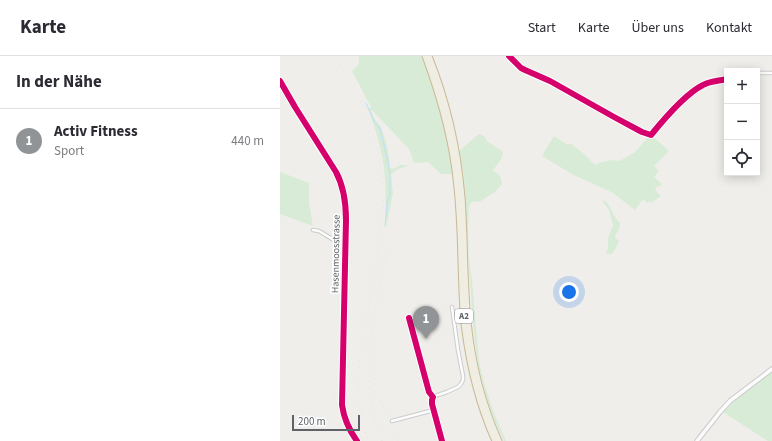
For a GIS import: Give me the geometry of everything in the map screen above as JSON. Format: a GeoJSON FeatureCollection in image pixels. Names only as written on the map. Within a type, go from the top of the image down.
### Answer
{"type":"FeatureCollection","features":[{"type":"Feature","properties":{"kind":"highway","name":"A2"},"geometry":{"type":"LineString","coordinates":[[425,56],[442,104],[452,151],[460,218],[464,323],[470,362],[478,396],[495,441]]}},
{"type":"Feature","properties":{"kind":"highway","name":"A2"},"geometry":{"type":"LineString","coordinates":[[429,56],[447,108],[459,167],[468,322],[474,362],[483,400],[499,441]]}},
{"type":"Feature","properties":{"kind":"main road"},"geometry":{"type":"LineString","coordinates":[[697,441],[730,401],[772,369]]}},
{"type":"Feature","properties":{"kind":"street"},"geometry":{"type":"LineString","coordinates":[[509,56],[521,68],[550,81],[642,132],[651,134],[689,95],[703,85],[724,80]]}},
{"type":"Feature","properties":{"kind":"street"},"geometry":{"type":"LineString","coordinates":[[760,74],[772,73]]}},
{"type":"Feature","properties":{"kind":"street","name":"Hasenmoosstrasse"},"geometry":{"type":"LineString","coordinates":[[280,81],[339,176],[346,203],[342,405],[346,421],[357,441]]}},
{"type":"Feature","properties":{"kind":"street"},"geometry":{"type":"LineString","coordinates":[[313,230],[319,231],[337,242],[345,243]]}},
{"type":"Feature","properties":{"kind":"street"},"geometry":{"type":"LineString","coordinates":[[442,441],[432,401],[433,397],[458,387],[462,384],[463,380],[452,307]]}},
{"type":"Feature","properties":{"kind":"street"},"geometry":{"type":"LineString","coordinates":[[392,421],[434,410]]}},
{"type":"Feature","properties":{"kind":"green space"},"geometry":{"type":"Polygon","coordinates":[[[359,56],[421,56],[437,99],[450,159],[452,174],[441,174],[428,162],[414,163],[409,149],[371,109],[372,115],[381,128],[385,138],[390,168],[393,169],[401,165],[408,165],[391,174],[393,193],[385,229],[386,202],[384,165],[381,150],[368,109],[371,107],[352,71],[359,64],[359,56]]]}},
{"type":"Feature","properties":{"kind":"green space"},"geometry":{"type":"Polygon","coordinates":[[[479,134],[484,136],[487,141],[503,152],[502,157],[493,171],[500,175],[502,184],[496,191],[481,201],[471,202],[469,208],[468,227],[469,260],[479,361],[484,383],[494,413],[506,441],[504,441],[488,403],[478,365],[474,335],[469,268],[464,175],[459,151],[479,134]]]}},
{"type":"Feature","properties":{"kind":"green space"},"geometry":{"type":"Polygon","coordinates":[[[650,135],[669,151],[654,166],[659,171],[654,177],[662,184],[656,187],[657,192],[661,196],[651,203],[650,201],[647,203],[643,199],[635,210],[613,193],[572,174],[542,156],[554,136],[566,144],[571,144],[595,165],[601,162],[613,160],[620,161],[635,152],[650,135]]]}},
{"type":"Feature","properties":{"kind":"green space"},"geometry":{"type":"Polygon","coordinates":[[[280,172],[309,183],[309,203],[313,226],[280,214],[280,172]]]}},
{"type":"Feature","properties":{"kind":"green space"},"geometry":{"type":"Polygon","coordinates":[[[603,200],[609,205],[615,218],[620,223],[619,229],[615,236],[616,239],[619,240],[612,254],[607,254],[606,252],[608,249],[608,238],[613,225],[609,210],[603,200]]]}},
{"type":"Feature","properties":{"kind":"green space"},"geometry":{"type":"Polygon","coordinates":[[[772,372],[772,441],[768,441],[723,412],[735,399],[772,372]]]}},
{"type":"Feature","properties":{"kind":"waterway"},"geometry":{"type":"LineString","coordinates":[[366,103],[374,121],[380,128],[390,174],[390,194],[387,203],[385,226]]}},
{"type":"Feature","properties":{"kind":"railway"},"geometry":{"type":"LineString","coordinates":[[333,56],[354,88],[370,122],[380,159],[382,178],[383,206],[380,232],[358,374],[360,408],[368,441]]}},
{"type":"Feature","properties":{"kind":"railway"},"geometry":{"type":"LineString","coordinates":[[280,87],[334,173],[340,188],[343,215],[339,391],[344,412],[363,441]]}},
{"type":"Feature","properties":{"kind":"railway"},"geometry":{"type":"LineString","coordinates":[[320,165],[333,179]]}},
{"type":"Feature","properties":{"kind":"railway"},"geometry":{"type":"LineString","coordinates":[[382,441],[375,418],[369,370],[373,322],[386,250]]}},
{"type":"Feature","properties":{"kind":"railway"},"geometry":{"type":"LineString","coordinates":[[374,378],[377,392],[398,441]]}},
{"type":"Feature","properties":{"kind":"railway"},"geometry":{"type":"LineString","coordinates":[[334,412],[335,390]]}},
{"type":"Feature","properties":{"kind":"railway"},"geometry":{"type":"LineString","coordinates":[[340,413],[343,423],[353,441]]}},
{"type":"Feature","properties":{"kind":"cycle path"},"geometry":{"type":"LineString","coordinates":[[509,56],[521,68],[550,81],[642,132],[651,135],[675,107],[689,94],[703,85],[724,80]]}},
{"type":"Feature","properties":{"kind":"cycle path"},"geometry":{"type":"LineString","coordinates":[[280,81],[336,172],[344,195],[346,220],[342,405],[347,424],[357,441]]}},
{"type":"Feature","properties":{"kind":"cycle path"},"geometry":{"type":"LineString","coordinates":[[409,318],[429,392],[433,397],[432,404],[442,441]]}},
{"type":"Feature","properties":{"kind":"place","name":"Activ Fitness"},"geometry":{"type":"Point","coordinates":[426,339]}}]}
